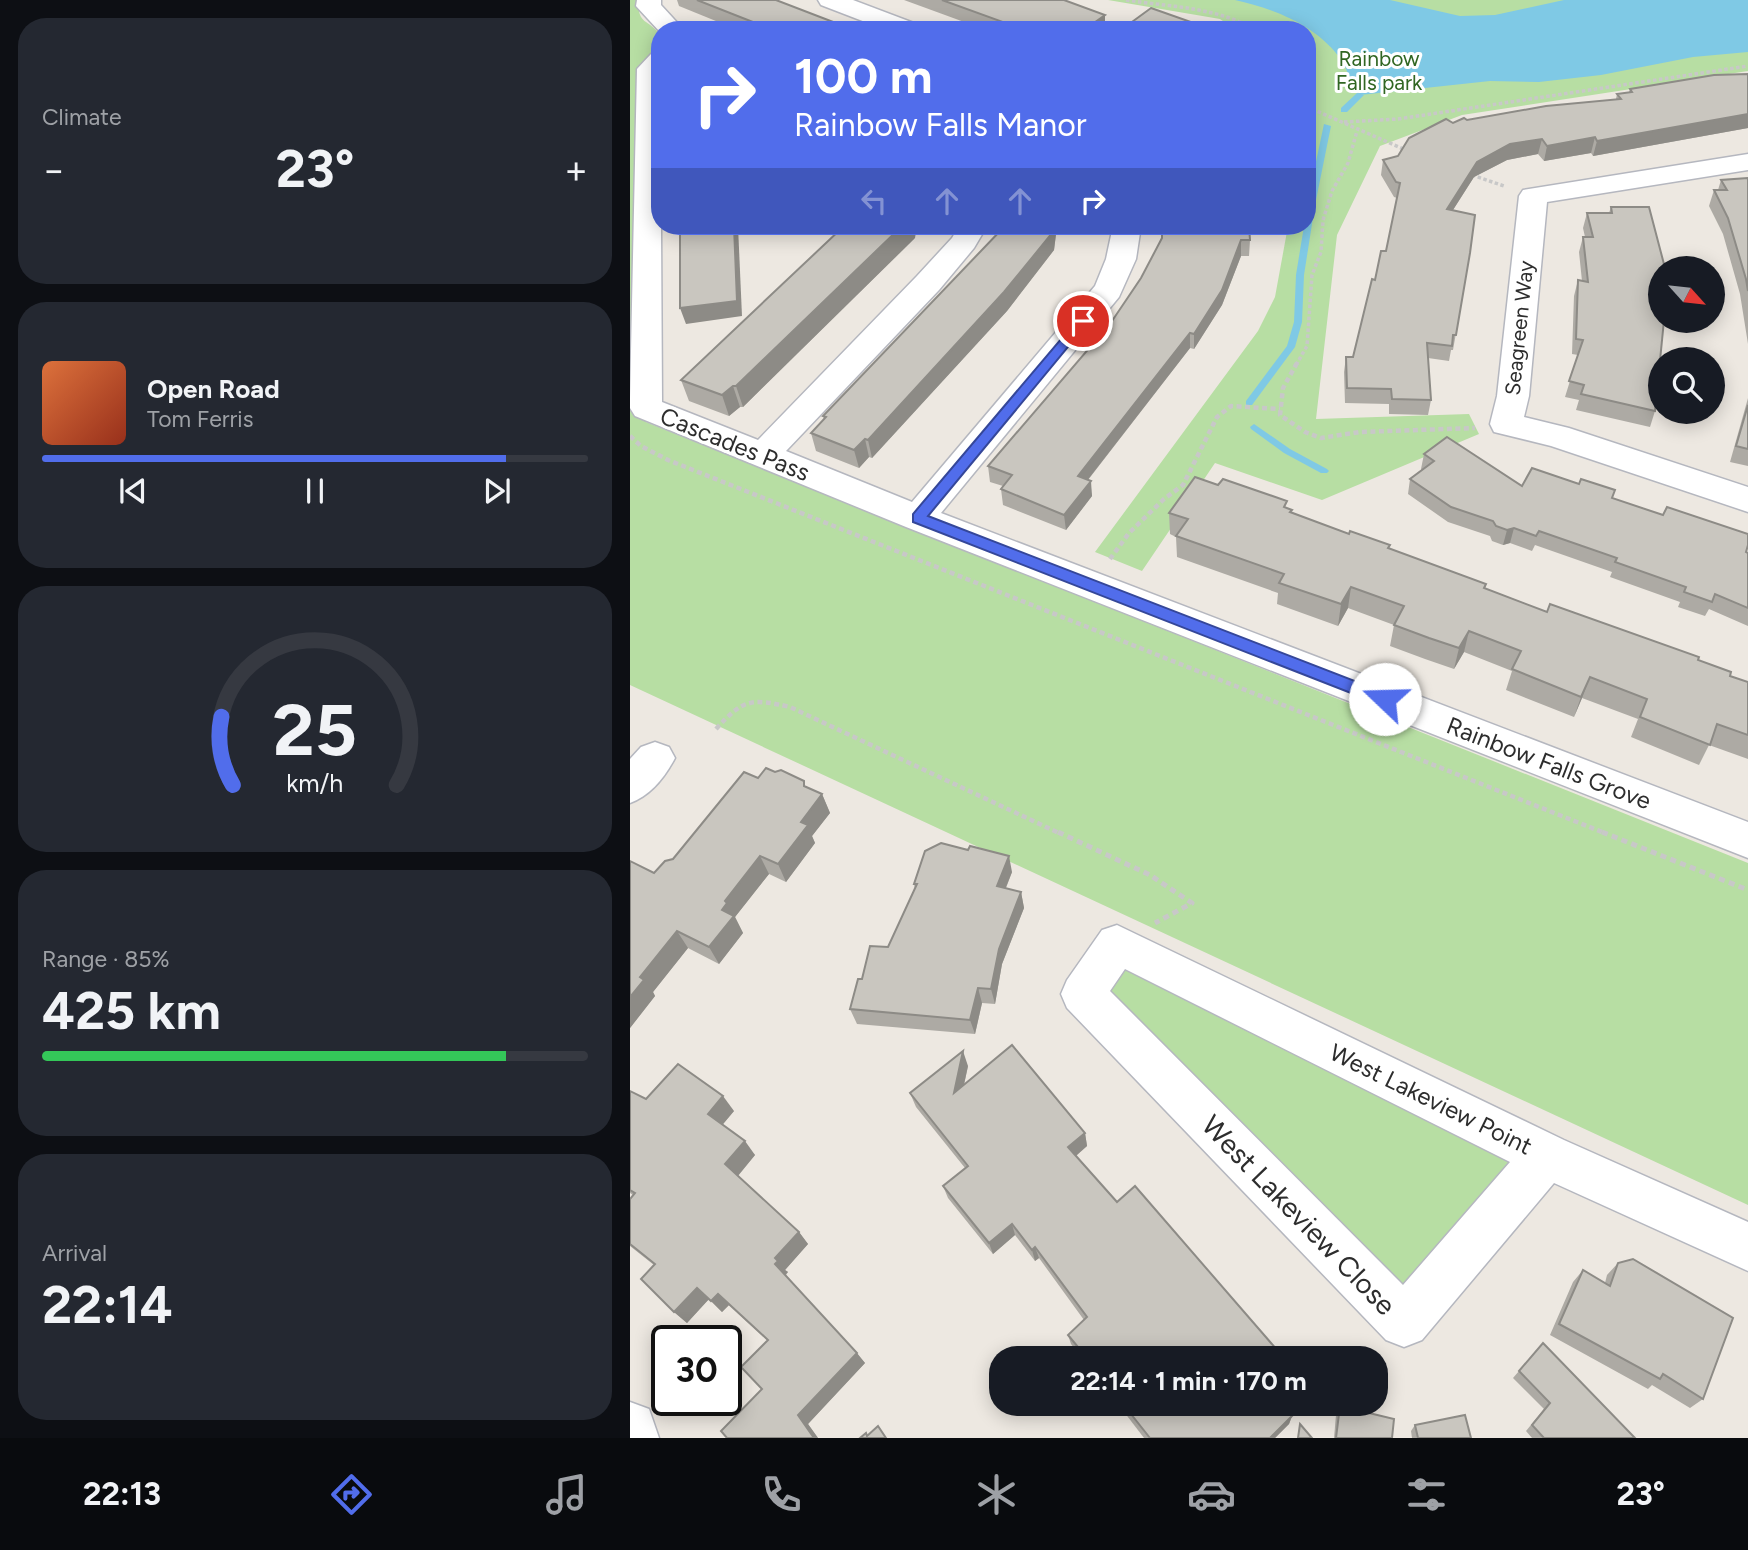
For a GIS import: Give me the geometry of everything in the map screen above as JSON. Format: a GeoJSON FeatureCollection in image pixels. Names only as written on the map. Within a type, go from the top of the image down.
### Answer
{"type":"FeatureCollection","features":[{"type":"Feature","properties":{"kind":"street"},"geometry":{"type":"LineString","coordinates":[[649,0],[648,6],[663,21]]}},
{"type":"Feature","properties":{"kind":"street"},"geometry":{"type":"LineString","coordinates":[[830,0],[886,21]]}},
{"type":"Feature","properties":{"kind":"street","name":"Cascades Pass"},"geometry":{"type":"LineString","coordinates":[[651,68],[646,408],[918,518]]}},
{"type":"Feature","properties":{"kind":"street","name":"Seagreen Way"},"geometry":{"type":"LineString","coordinates":[[1748,162],[1533,195],[1513,396],[1506,424],[1557,436],[1748,500]]}},
{"type":"Feature","properties":{"kind":"street"},"geometry":{"type":"LineString","coordinates":[[763,456],[928,284],[968,235]]}},
{"type":"Feature","properties":{"kind":"street"},"geometry":{"type":"LineString","coordinates":[[918,518],[1108,290],[1119,268],[1126,235]]}},
{"type":"Feature","properties":{"kind":"street","name":"Rainbow Falls Grove"},"geometry":{"type":"LineString","coordinates":[[918,518],[1748,840]]}},
{"type":"Feature","properties":{"kind":"street","name":"West Lakeview Close"},"geometry":{"type":"LineString","coordinates":[[1117,944],[1083,994],[1404,1322],[1547,1156]]}},
{"type":"Feature","properties":{"kind":"street","name":"West Lakeview Point"},"geometry":{"type":"LineString","coordinates":[[1117,944],[1547,1156],[1748,1247]]}},
{"type":"Feature","properties":{"kind":"street"},"geometry":{"type":"LineString","coordinates":[[630,1428],[633,1438]]}},
{"type":"Feature","properties":{"kind":"path"},"geometry":{"type":"LineString","coordinates":[[1126,0],[1223,14],[1242,21]]}},
{"type":"Feature","properties":{"kind":"path"},"geometry":{"type":"LineString","coordinates":[[1344,122],[1398,119],[1748,66]]}},
{"type":"Feature","properties":{"kind":"path"},"geometry":{"type":"LineString","coordinates":[[1316,111],[1344,122],[1357,131],[1418,155]]}},
{"type":"Feature","properties":{"kind":"path"},"geometry":{"type":"LineString","coordinates":[[1357,131],[1349,163],[1332,191],[1322,219],[1321,252],[1312,275],[1307,346],[1283,388],[1280,415],[1305,432],[1321,438],[1360,432],[1460,431],[1478,428]]}},
{"type":"Feature","properties":{"kind":"path"},"geometry":{"type":"LineString","coordinates":[[1469,174],[1508,188]]}},
{"type":"Feature","properties":{"kind":"path"},"geometry":{"type":"LineString","coordinates":[[1108,562],[1129,533],[1164,499],[1184,485],[1217,417],[1231,406],[1280,409]]}},
{"type":"Feature","properties":{"kind":"path"},"geometry":{"type":"LineString","coordinates":[[630,436],[641,446],[668,460],[1748,890]]}},
{"type":"Feature","properties":{"kind":"path"},"geometry":{"type":"LineString","coordinates":[[716,729],[738,704],[755,699],[790,707],[1150,875],[1192,903],[1117,944]]}},
{"type":"Feature","properties":{"kind":"green space"},"geometry":{"type":"Polygon","coordinates":[[[630,0],[638,0],[642,18],[651,26],[651,58],[639,69],[630,362],[630,0]]]}},
{"type":"Feature","properties":{"kind":"green space","name":"Rainbow Falls park"},"geometry":{"type":"Polygon","coordinates":[[[1108,0],[1748,0],[1748,71],[1462,115],[1380,146],[1337,235],[1316,419],[1469,414],[1479,434],[1322,500],[1215,463],[1142,571],[1095,552],[1258,331],[1275,297],[1286,235],[1316,235],[1316,21],[1220,19],[1108,0]]]}},
{"type":"Feature","properties":{"kind":"green space"},"geometry":{"type":"Polygon","coordinates":[[[630,402],[632,410],[646,422],[1748,863],[1748,1205],[630,685],[630,402]]]}},
{"type":"Feature","properties":{"kind":"green space"},"geometry":{"type":"Polygon","coordinates":[[[1117,944],[1547,1156],[1404,1322],[1083,994],[1117,944]]]}},
{"type":"Feature","properties":{"kind":"water"},"geometry":{"type":"Polygon","coordinates":[[[1235,0],[1390,0],[1460,16],[1495,15],[1564,0],[1748,0],[1748,52],[1693,57],[1601,75],[1539,82],[1490,81],[1360,95],[1353,88],[1342,61],[1316,35],[1316,21],[1294,21],[1265,8],[1235,0]]]}},
{"type":"Feature","properties":{"kind":"building"},"geometry":{"type":"Polygon","coordinates":[[[697,0],[776,0],[831,21],[750,21],[697,0]]]}},
{"type":"Feature","properties":{"kind":"building"},"geometry":{"type":"Polygon","coordinates":[[[942,0],[1064,0],[1105,15],[1097,21],[1000,21],[942,0]]]}},
{"type":"Feature","properties":{"kind":"building"},"geometry":{"type":"Polygon","coordinates":[[[1151,8],[1188,21],[1133,21],[1151,8]]]}},
{"type":"Feature","properties":{"kind":"building"},"geometry":{"type":"Polygon","coordinates":[[[1748,74],[1748,114],[1597,141],[1595,137],[1547,146],[1542,139],[1510,144],[1477,162],[1447,209],[1475,215],[1452,346],[1427,343],[1431,400],[1392,399],[1391,389],[1347,388],[1346,357],[1353,357],[1372,279],[1375,280],[1381,251],[1386,251],[1400,183],[1396,182],[1383,160],[1398,156],[1409,138],[1446,119],[1453,123],[1464,118],[1467,120],[1546,106],[1621,99],[1617,94],[1632,92],[1630,89],[1714,75],[1748,74]]]}},
{"type":"Feature","properties":{"kind":"building"},"geometry":{"type":"Polygon","coordinates":[[[1748,178],[1748,291],[1728,218],[1714,190],[1727,190],[1721,180],[1748,178]]]}},
{"type":"Feature","properties":{"kind":"building"},"geometry":{"type":"Polygon","coordinates":[[[1611,207],[1649,207],[1662,256],[1648,256],[1648,333],[1663,333],[1661,347],[1648,347],[1648,409],[1581,394],[1584,385],[1569,381],[1583,340],[1576,339],[1578,280],[1588,282],[1583,237],[1593,237],[1587,213],[1612,213],[1611,207]]]}},
{"type":"Feature","properties":{"kind":"building"},"geometry":{"type":"Polygon","coordinates":[[[680,235],[734,235],[737,301],[680,308],[680,235]]]}},
{"type":"Feature","properties":{"kind":"building"},"geometry":{"type":"Polygon","coordinates":[[[834,235],[893,235],[736,386],[722,395],[681,380],[834,235]]]}},
{"type":"Feature","properties":{"kind":"building"},"geometry":{"type":"Polygon","coordinates":[[[996,235],[1051,235],[1004,292],[868,440],[865,439],[854,450],[811,433],[826,417],[823,416],[996,235]]]}},
{"type":"Feature","properties":{"kind":"building"},"geometry":{"type":"Polygon","coordinates":[[[1162,235],[1250,235],[1250,240],[1241,240],[1222,290],[1194,334],[1190,333],[1078,476],[1091,481],[1064,515],[1001,489],[1012,475],[988,466],[1110,324],[1141,278],[1162,235]]]}},
{"type":"Feature","properties":{"kind":"building"},"geometry":{"type":"Polygon","coordinates":[[[1748,405],[1748,449],[1736,446],[1748,405]]]}},
{"type":"Feature","properties":{"kind":"building"},"geometry":{"type":"Polygon","coordinates":[[[1447,437],[1522,486],[1532,468],[1579,484],[1581,479],[1615,490],[1612,498],[1663,515],[1667,507],[1748,534],[1748,608],[1715,594],[1712,602],[1684,592],[1686,587],[1615,562],[1617,558],[1539,531],[1536,536],[1514,528],[1507,530],[1496,526],[1493,521],[1451,507],[1410,479],[1434,461],[1424,454],[1447,437]]]}},
{"type":"Feature","properties":{"kind":"building"},"geometry":{"type":"Polygon","coordinates":[[[1195,477],[1218,485],[1223,479],[1287,501],[1284,507],[1292,510],[1290,512],[1349,534],[1350,531],[1390,545],[1388,548],[1486,584],[1484,588],[1547,612],[1550,604],[1699,657],[1698,660],[1731,672],[1730,676],[1748,682],[1748,735],[1717,724],[1710,745],[1640,717],[1647,699],[1590,677],[1581,697],[1512,669],[1521,651],[1469,631],[1459,648],[1429,638],[1394,625],[1404,606],[1351,587],[1341,604],[1279,583],[1284,574],[1176,536],[1188,519],[1169,513],[1195,477]]]}},
{"type":"Feature","properties":{"kind":"building"},"geometry":{"type":"Polygon","coordinates":[[[766,768],[775,772],[781,770],[804,781],[804,786],[822,794],[801,822],[808,825],[778,864],[760,856],[725,901],[727,903],[722,910],[734,916],[709,947],[677,931],[640,977],[644,980],[630,997],[630,861],[654,873],[665,861],[673,859],[744,772],[758,778],[766,768]]]}},
{"type":"Feature","properties":{"kind":"building"},"geometry":{"type":"Polygon","coordinates":[[[941,843],[968,850],[970,846],[1009,856],[997,886],[1021,892],[999,949],[991,989],[978,988],[970,1020],[850,1009],[858,979],[862,979],[870,946],[888,947],[917,884],[914,884],[925,851],[941,843]]]}},
{"type":"Feature","properties":{"kind":"building"},"geometry":{"type":"Polygon","coordinates":[[[1012,1045],[1085,1133],[1068,1147],[1117,1202],[1135,1186],[1274,1346],[1077,1346],[1068,1335],[1087,1317],[1035,1247],[1032,1250],[1012,1224],[989,1243],[943,1186],[968,1166],[910,1093],[963,1051],[954,1093],[1012,1045]]]}},
{"type":"Feature","properties":{"kind":"building"},"geometry":{"type":"Polygon","coordinates":[[[678,1064],[723,1096],[708,1114],[745,1141],[725,1164],[799,1232],[775,1258],[778,1261],[775,1264],[857,1353],[798,1415],[814,1438],[727,1438],[721,1431],[736,1416],[742,1416],[742,1409],[762,1389],[742,1366],[768,1340],[718,1294],[711,1301],[697,1288],[674,1312],[641,1279],[655,1264],[630,1244],[630,1199],[635,1193],[630,1190],[630,1091],[646,1099],[678,1064]]]}},
{"type":"Feature","properties":{"kind":"building"},"geometry":{"type":"Polygon","coordinates":[[[1633,1259],[1733,1318],[1703,1399],[1663,1374],[1660,1379],[1559,1324],[1583,1270],[1610,1286],[1618,1263],[1633,1259]]]}},
{"type":"Feature","properties":{"kind":"building"},"geometry":{"type":"Polygon","coordinates":[[[1543,1343],[1635,1438],[1544,1438],[1532,1425],[1550,1403],[1519,1371],[1543,1343]]]}},
{"type":"Feature","properties":{"kind":"building"},"geometry":{"type":"Polygon","coordinates":[[[1465,1415],[1471,1438],[1418,1438],[1415,1425],[1465,1415]]]}},
{"type":"Feature","properties":{"kind":"building"},"geometry":{"type":"Polygon","coordinates":[[[1133,1416],[1292,1416],[1270,1438],[1150,1438],[1133,1416]]]}},
{"type":"Feature","properties":{"kind":"building"},"geometry":{"type":"Polygon","coordinates":[[[1339,1416],[1382,1416],[1394,1419],[1392,1438],[1336,1438],[1339,1416]]]}},
{"type":"Feature","properties":{"kind":"building"},"geometry":{"type":"Polygon","coordinates":[[[1300,1424],[1312,1438],[1298,1438],[1300,1424]]]}},
{"type":"Feature","properties":{"kind":"building"},"geometry":{"type":"Polygon","coordinates":[[[878,1426],[886,1438],[860,1438],[866,1433],[867,1436],[878,1426]]]}},
{"type":"Feature","properties":{"kind":"waterway"},"geometry":{"type":"LineString","coordinates":[[1344,110],[1360,95]]}},
{"type":"Feature","properties":{"kind":"waterway"},"geometry":{"type":"LineString","coordinates":[[1316,180],[1327,126]]}},
{"type":"Feature","properties":{"kind":"waterway"},"geometry":{"type":"LineString","coordinates":[[1249,403],[1291,347],[1298,322],[1300,275],[1306,235]]}},
{"type":"Feature","properties":{"kind":"waterway"},"geometry":{"type":"LineString","coordinates":[[1254,427],[1287,451],[1324,471]]}},
{"type":"Feature","properties":{"kind":"route"},"geometry":{"type":"LineString","coordinates":[[1083,321],[918,518],[1385,699]]}}]}
